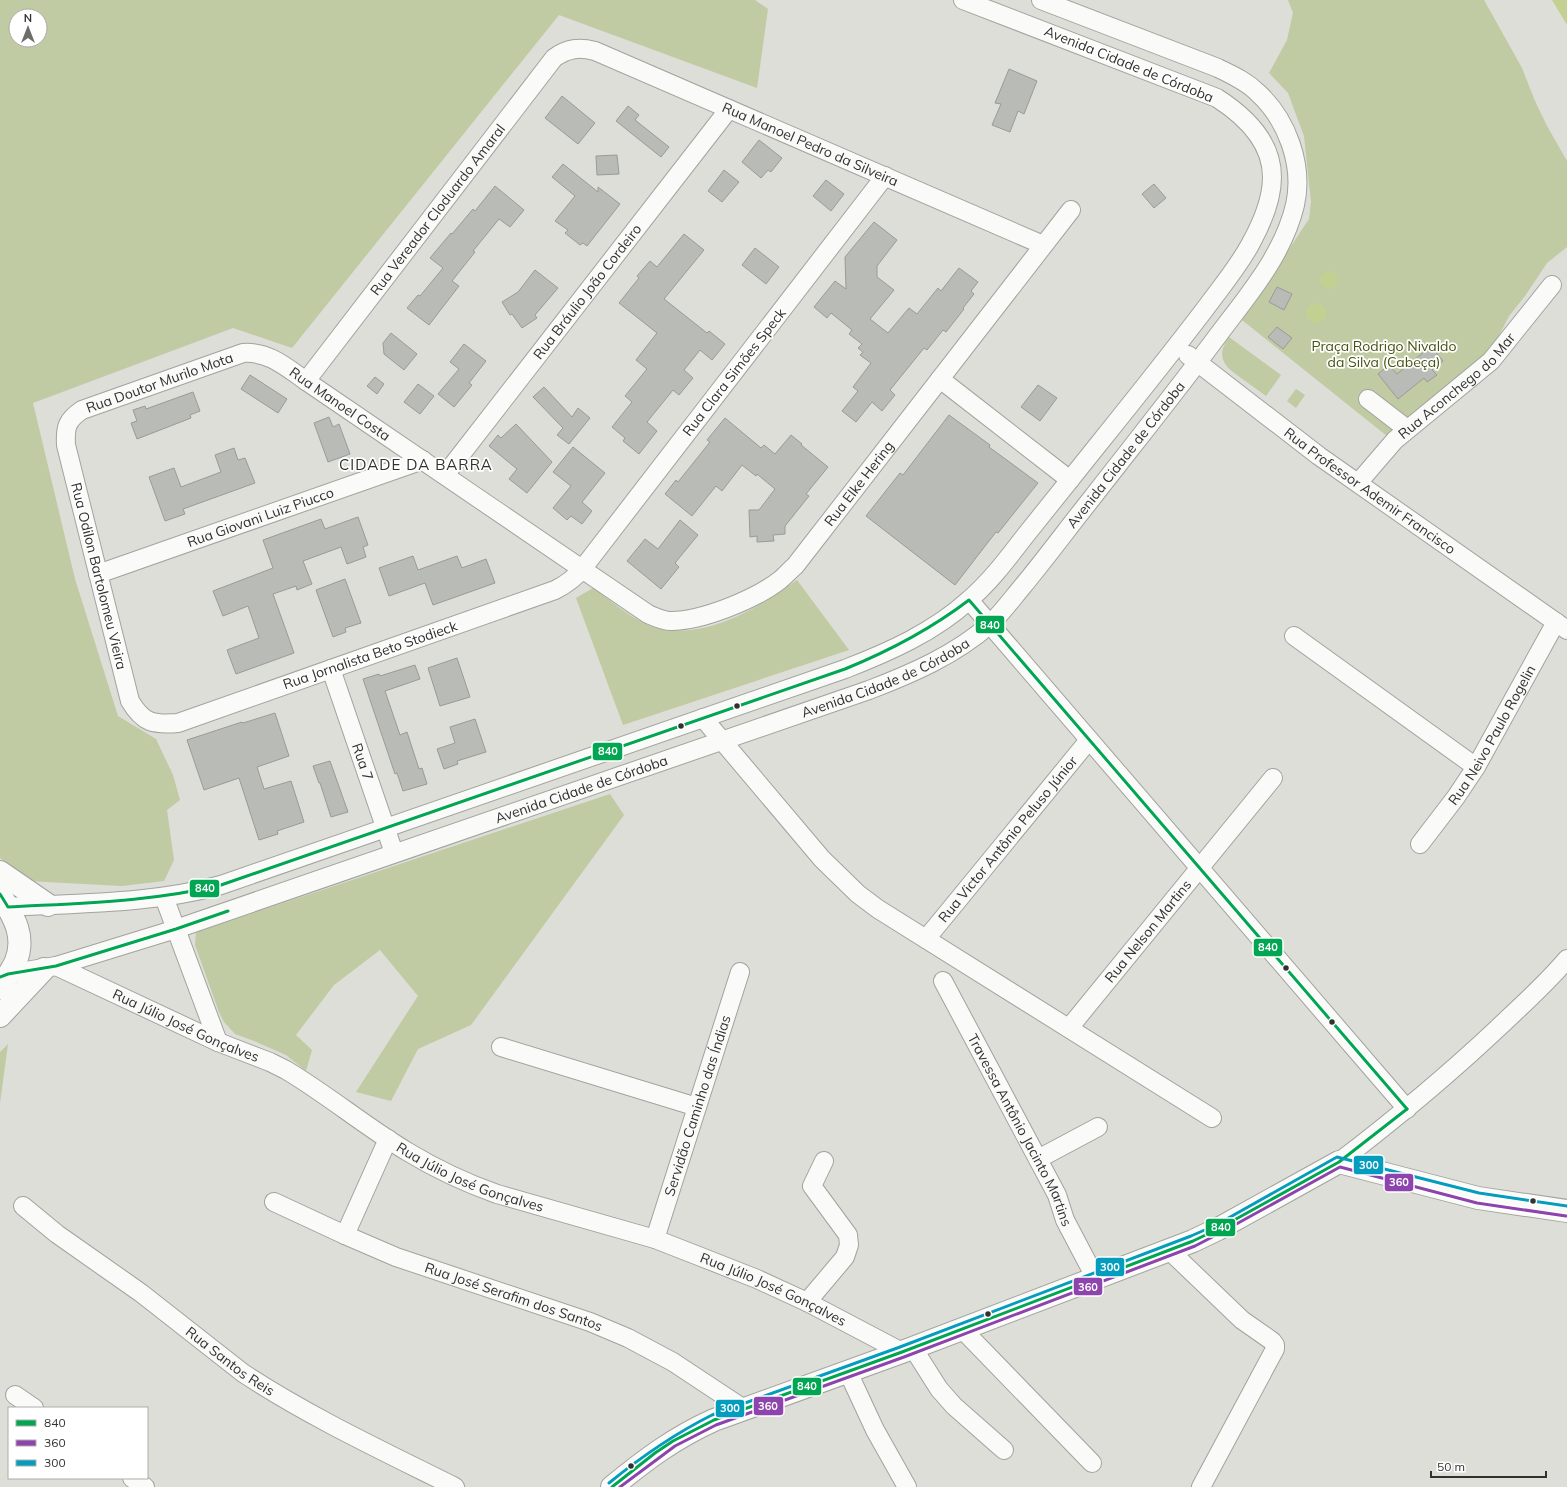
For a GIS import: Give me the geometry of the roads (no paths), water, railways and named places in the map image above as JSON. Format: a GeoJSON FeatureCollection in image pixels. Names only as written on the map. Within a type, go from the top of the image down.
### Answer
{"type":"FeatureCollection","features":[{"type":"Feature","properties":{"kind":"main road"},"geometry":{"type":"LineString","coordinates":[[0,872],[48,905]]}},
{"type":"Feature","properties":{"kind":"main road"},"geometry":{"type":"LineString","coordinates":[[2,901],[15,919],[19,933],[19,947],[16,961],[3,980]]}},
{"type":"Feature","properties":{"kind":"main road"},"geometry":{"type":"LineString","coordinates":[[0,1016],[50,967]]}},
{"type":"Feature","properties":{"kind":"main road"},"geometry":{"type":"LineString","coordinates":[[612,1487],[655,1453],[692,1430],[744,1409],[908,1350],[1170,1251],[1218,1229],[1339,1162],[1478,1198],[1567,1211]]}},
{"type":"Feature","properties":{"kind":"street","name":"Avenida Cidade de Córdoba"},"geometry":{"type":"LineString","coordinates":[[2,901],[48,905],[128,901],[164,897],[221,885],[875,657],[930,629],[969,600],[989,581],[1007,559],[1177,346],[1235,268],[1251,244],[1261,223],[1269,200],[1272,176],[1268,154],[1259,135],[1247,121],[1217,98],[963,0]]}},
{"type":"Feature","properties":{"kind":"street","name":"Avenida Cidade de Córdoba"},"geometry":{"type":"LineString","coordinates":[[3,980],[176,929],[869,690],[902,677],[950,652],[990,624],[1030,577],[1260,280],[1287,232],[1295,204],[1297,184],[1292,150],[1283,125],[1271,106],[1256,91],[1238,78],[1218,68],[1041,0]]}},
{"type":"Feature","properties":{"kind":"street"},"geometry":{"type":"LineString","coordinates":[[1075,42],[1085,16]]}},
{"type":"Feature","properties":{"kind":"street","name":"Rua Manoel Pedro da Silveira"},"geometry":{"type":"LineString","coordinates":[[575,48],[586,48],[595,51],[1043,245]]}},
{"type":"Feature","properties":{"kind":"street","name":"Rua Vereador Cloduardo Amaral"},"geometry":{"type":"LineString","coordinates":[[306,381],[554,58],[564,51],[575,48]]}},
{"type":"Feature","properties":{"kind":"street","name":"Rua Bráulio João Cordeiro"},"geometry":{"type":"LineString","coordinates":[[445,475],[729,109]]}},
{"type":"Feature","properties":{"kind":"street"},"geometry":{"type":"LineString","coordinates":[[1272,176],[1296,172]]}},
{"type":"Feature","properties":{"kind":"street","name":"Rua Clara Simões Speck"},"geometry":{"type":"LineString","coordinates":[[583,568],[885,176]]}},
{"type":"Feature","properties":{"kind":"street","name":"Rua Elke Hering"},"geometry":{"type":"LineString","coordinates":[[583,568],[648,614],[670,621],[686,620],[706,615],[762,592],[780,580],[809,549],[1071,210]]}},
{"type":"Feature","properties":{"kind":"street","name":"Rua Aconchego do Mar"},"geometry":{"type":"LineString","coordinates":[[1358,483],[1395,440],[1491,361],[1552,285]]}},
{"type":"Feature","properties":{"kind":"street","name":"Rua Professor Ademir Francisco"},"geometry":{"type":"LineString","coordinates":[[1177,346],[1319,456],[1561,626]]}},
{"type":"Feature","properties":{"kind":"street","name":"Rua Manoel Costa"},"geometry":{"type":"LineString","coordinates":[[254,352],[274,360],[306,381],[583,568]]}},
{"type":"Feature","properties":{"kind":"street","name":"Rua Doutor Murilo Mota"},"geometry":{"type":"LineString","coordinates":[[68,422],[74,415],[82,410],[233,356],[254,352]]}},
{"type":"Feature","properties":{"kind":"street"},"geometry":{"type":"LineString","coordinates":[[940,379],[1070,480]]}},
{"type":"Feature","properties":{"kind":"street"},"geometry":{"type":"LineString","coordinates":[[1368,399],[1407,429]]}},
{"type":"Feature","properties":{"kind":"street","name":"Rua Odilon Bartolomeu Vieira"},"geometry":{"type":"LineString","coordinates":[[68,422],[66,445],[130,700],[137,713],[150,722]]}},
{"type":"Feature","properties":{"kind":"street","name":"Rua Giovani Luiz Piucco"},"geometry":{"type":"LineString","coordinates":[[98,574],[423,460]]}},
{"type":"Feature","properties":{"kind":"street","name":"Rua Jornalista Beto Stodieck"},"geometry":{"type":"LineString","coordinates":[[150,722],[165,724],[178,722],[555,590],[575,578],[583,568]]}},
{"type":"Feature","properties":{"kind":"street"},"geometry":{"type":"LineString","coordinates":[[969,600],[1407,1109]]}},
{"type":"Feature","properties":{"kind":"street","name":"Rua Neivo Paulo Rogelin"},"geometry":{"type":"LineString","coordinates":[[1420,844],[1456,798],[1561,626]]}},
{"type":"Feature","properties":{"kind":"street"},"geometry":{"type":"LineString","coordinates":[[1294,636],[1476,767]]}},
{"type":"Feature","properties":{"kind":"street","name":"Rua 7"},"geometry":{"type":"LineString","coordinates":[[331,669],[394,854]]}},
{"type":"Feature","properties":{"kind":"street"},"geometry":{"type":"LineString","coordinates":[[703,718],[822,859],[858,894],[878,909],[1212,1118]]}},
{"type":"Feature","properties":{"kind":"street","name":"Rua Victor Antônio Peluso Júnior"},"geometry":{"type":"LineString","coordinates":[[926,939],[1089,740]]}},
{"type":"Feature","properties":{"kind":"street","name":"Rua Nelson Martins"},"geometry":{"type":"LineString","coordinates":[[1069,1028],[1273,778]]}},
{"type":"Feature","properties":{"kind":"street"},"geometry":{"type":"LineString","coordinates":[[164,897],[218,1042]]}},
{"type":"Feature","properties":{"kind":"street"},"geometry":{"type":"LineString","coordinates":[[1339,1162],[1407,1109],[1565,966]]}},
{"type":"Feature","properties":{"kind":"street","name":"Rua Júlio José Gonçalves"},"geometry":{"type":"LineString","coordinates":[[50,967],[218,1042],[270,1062],[286,1070],[388,1139],[438,1169],[484,1189],[522,1202],[655,1239],[758,1279],[908,1350]]}},
{"type":"Feature","properties":{"kind":"street","name":"Servidão Caminho das Índias"},"geometry":{"type":"LineString","coordinates":[[655,1239],[740,972]]}},
{"type":"Feature","properties":{"kind":"street","name":"Travessa Antônio Jacinto Martins"},"geometry":{"type":"LineString","coordinates":[[943,981],[1057,1195],[1065,1220],[1096,1279]]}},
{"type":"Feature","properties":{"kind":"street"},"geometry":{"type":"LineString","coordinates":[[501,1047],[697,1107]]}},
{"type":"Feature","properties":{"kind":"street"},"geometry":{"type":"LineString","coordinates":[[1038,1159],[1098,1127]]}},
{"type":"Feature","properties":{"kind":"street"},"geometry":{"type":"LineString","coordinates":[[345,1235],[388,1139]]}},
{"type":"Feature","properties":{"kind":"street"},"geometry":{"type":"LineString","coordinates":[[807,1302],[845,1257],[849,1245],[848,1234],[812,1186],[824,1161]]}},
{"type":"Feature","properties":{"kind":"street","name":"Rua José Serafim dos Santos"},"geometry":{"type":"LineString","coordinates":[[274,1202],[345,1235],[415,1263],[610,1329],[657,1352],[744,1409]]}},
{"type":"Feature","properties":{"kind":"street","name":"Rua Santos Reis"},"geometry":{"type":"LineString","coordinates":[[23,1206],[57,1234],[131,1286],[263,1387],[304,1410],[455,1487]]}},
{"type":"Feature","properties":{"kind":"street"},"geometry":{"type":"LineString","coordinates":[[1170,1251],[1242,1320],[1272,1341],[1275,1345],[1275,1349],[1201,1487]]}},
{"type":"Feature","properties":{"kind":"street"},"geometry":{"type":"LineString","coordinates":[[962,1329],[1092,1463]]}},
{"type":"Feature","properties":{"kind":"street"},"geometry":{"type":"LineString","coordinates":[[908,1350],[954,1406],[1004,1450]]}},
{"type":"Feature","properties":{"kind":"street"},"geometry":{"type":"LineString","coordinates":[[848,1372],[875,1430],[907,1487]]}},
{"type":"Feature","properties":{"kind":"street"},"geometry":{"type":"LineString","coordinates":[[16,1395],[33,1407]]}},
{"type":"Feature","properties":{"kind":"street"},"geometry":{"type":"LineString","coordinates":[[133,1479],[145,1487]]}},
{"type":"Feature","properties":{"kind":"district","name":"CIDADE DA BARRA"},"geometry":{"type":"Point","coordinates":[416,464]}},
{"type":"Feature","properties":{"kind":"park label","name":"Praça Rodrigo Nivaldo da Silva (Cabeça)"},"geometry":{"type":"Point","coordinates":[1384,354]}}]}
